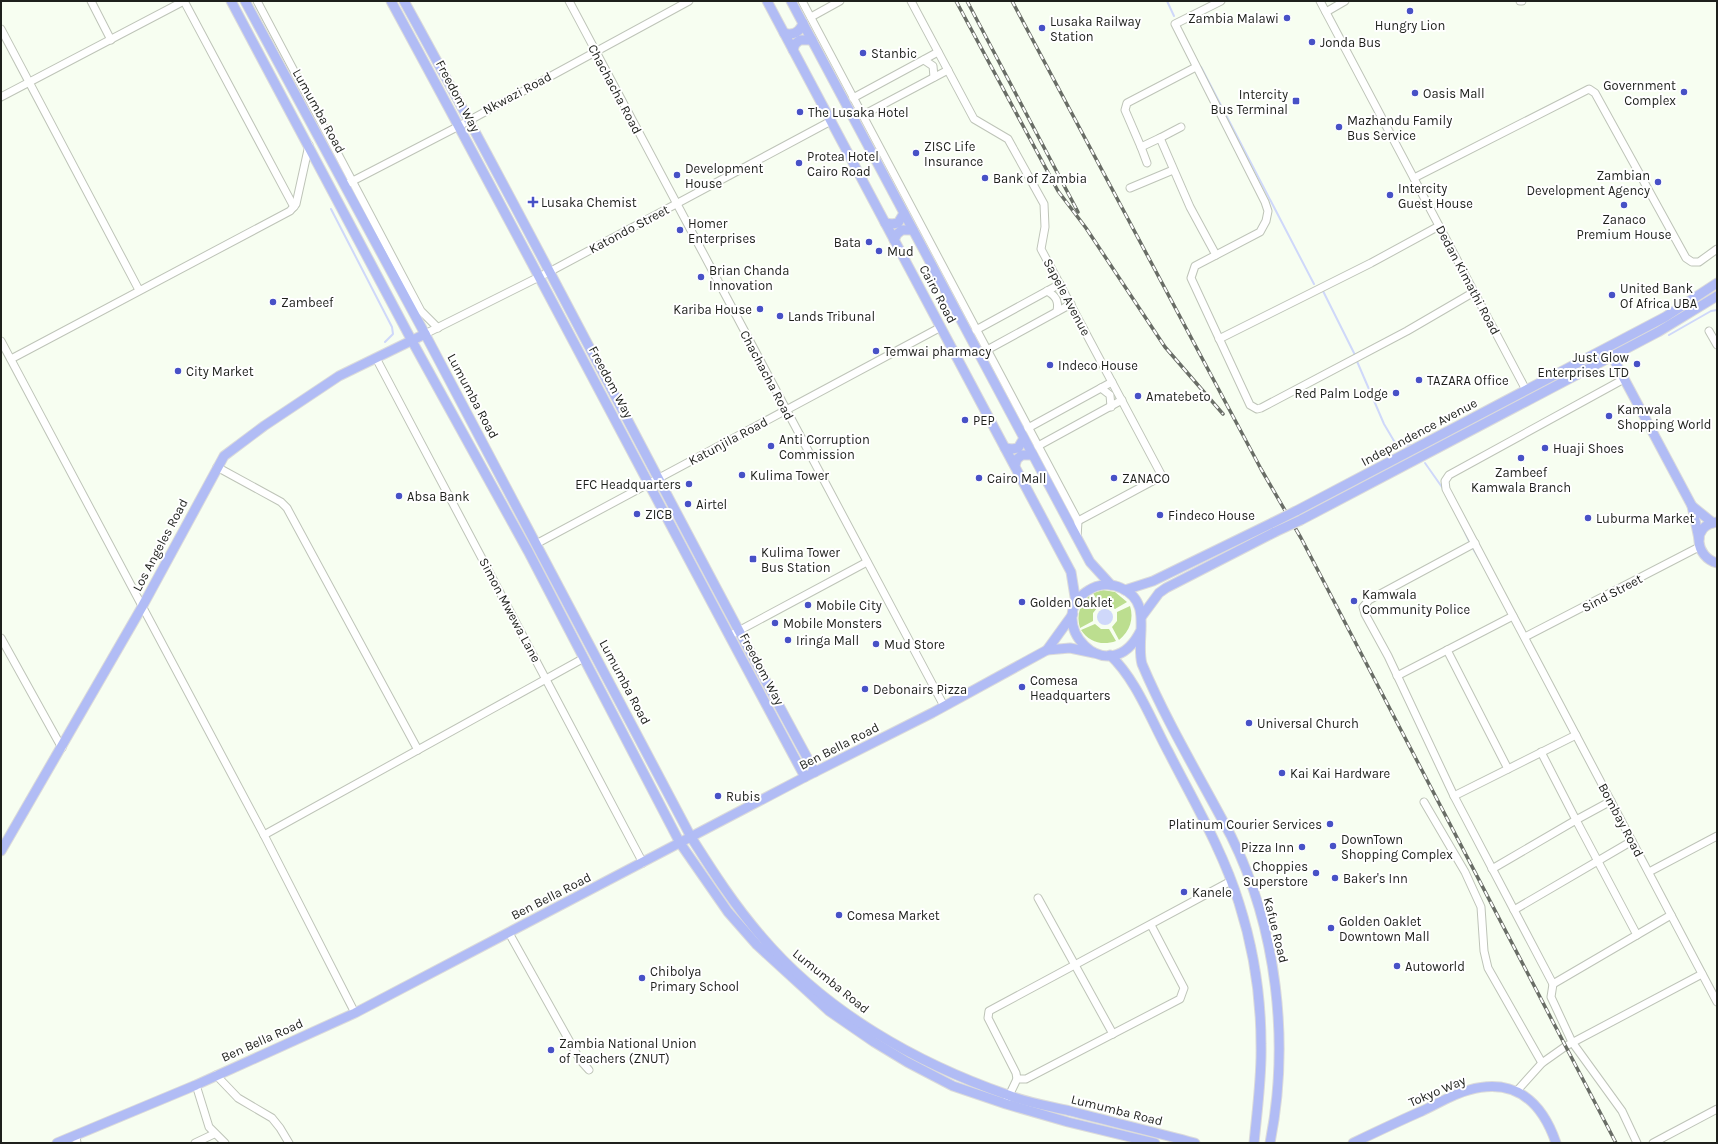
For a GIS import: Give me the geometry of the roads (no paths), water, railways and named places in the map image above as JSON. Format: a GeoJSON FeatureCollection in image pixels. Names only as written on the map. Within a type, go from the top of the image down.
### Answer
{"type":"FeatureCollection","features":[{"type":"Feature","properties":{"kind":"main road","name":"Lumumba Road"},"geometry":{"type":"LineString","coordinates":[[231,1],[412,341],[525,544],[680,843],[728,912],[757,945],[829,1011],[874,1042],[907,1062],[953,1086],[1007,1100],[1195,1143]]}},
{"type":"Feature","properties":{"kind":"main road","name":"Lumumba Road"},"geometry":{"type":"LineString","coordinates":[[245,1],[348,183],[425,334],[691,837],[716,877],[762,937],[805,980],[846,1013],[888,1041],[1007,1100],[1068,1122],[1155,1143]]}},
{"type":"Feature","properties":{"kind":"main road","name":"Freedom Way"},"geometry":{"type":"LineString","coordinates":[[391,1],[596,380],[648,484],[805,777]]}},
{"type":"Feature","properties":{"kind":"main road","name":"Freedom Way"},"geometry":{"type":"LineString","coordinates":[[404,1],[470,119],[707,569],[738,631],[815,772]]}},
{"type":"Feature","properties":{"kind":"main road","name":"Cairo Road"},"geometry":{"type":"LineString","coordinates":[[767,1],[1071,572],[1076,603]]}},
{"type":"Feature","properties":{"kind":"main road","name":"Cairo Road"},"geometry":{"type":"LineString","coordinates":[[791,1],[1033,455],[1050,478],[1077,538],[1090,562],[1112,585]]}},
{"type":"Feature","properties":{"kind":"main road"},"geometry":{"type":"LineString","coordinates":[[784,33],[796,33],[803,23]]}},
{"type":"Feature","properties":{"kind":"main road"},"geometry":{"type":"LineString","coordinates":[[793,50],[795,44],[800,40],[812,40]]}},
{"type":"Feature","properties":{"kind":"main road"},"geometry":{"type":"LineString","coordinates":[[885,223],[892,224],[898,222],[904,213]]}},
{"type":"Feature","properties":{"kind":"main road"},"geometry":{"type":"LineString","coordinates":[[894,240],[897,234],[902,230],[913,230]]}},
{"type":"Feature","properties":{"kind":"main road","name":"Independence Avenue"},"geometry":{"type":"LineString","coordinates":[[1125,590],[1153,581],[1296,511],[1680,308],[1717,283]]}},
{"type":"Feature","properties":{"kind":"main road","name":"Independence Avenue"},"geometry":{"type":"LineString","coordinates":[[1142,616],[1159,593],[1166,588],[1301,520],[1612,356],[1677,321],[1717,296]]}},
{"type":"Feature","properties":{"kind":"main road","name":"Los Angeles Road"},"geometry":{"type":"LineString","coordinates":[[1,851],[62,748],[142,607],[217,467],[226,454],[264,426],[339,376],[425,334]]}},
{"type":"Feature","properties":{"kind":"main road"},"geometry":{"type":"LineString","coordinates":[[1612,356],[1692,506],[1699,543],[1706,558],[1717,564]]}},
{"type":"Feature","properties":{"kind":"main road"},"geometry":{"type":"LineString","coordinates":[[1006,448],[1018,448],[1024,438]]}},
{"type":"Feature","properties":{"kind":"main road"},"geometry":{"type":"LineString","coordinates":[[1015,465],[1017,459],[1022,455],[1033,455]]}},
{"type":"Feature","properties":{"kind":"main road"},"geometry":{"type":"LineString","coordinates":[[1692,506],[1715,522],[1704,529],[1699,543]]}},
{"type":"Feature","properties":{"kind":"main road"},"geometry":{"type":"LineString","coordinates":[[696,575],[707,569]]}},
{"type":"Feature","properties":{"kind":"main road"},"geometry":{"type":"LineString","coordinates":[[1112,585],[1125,590],[1135,598],[1142,616],[1141,630],[1129,648],[1120,654],[1110,655],[1094,653],[1086,648],[1077,637],[1074,628],[1073,614],[1076,603],[1088,590],[1099,586],[1112,585]]}},
{"type":"Feature","properties":{"kind":"main road","name":"Ben Bella Road"},"geometry":{"type":"LineString","coordinates":[[1047,650],[1073,614]]}},
{"type":"Feature","properties":{"kind":"main road","name":"Kafue Road"},"geometry":{"type":"LineString","coordinates":[[1141,630],[1140,656],[1142,664],[1231,837],[1262,920],[1274,977],[1279,1041],[1276,1091],[1270,1143]]}},
{"type":"Feature","properties":{"kind":"main road","name":"Ben Bella Road"},"geometry":{"type":"LineString","coordinates":[[57,1143],[77,1139],[355,1013],[805,777],[944,706],[1047,650],[1070,648],[1094,653]]}},
{"type":"Feature","properties":{"kind":"main road"},"geometry":{"type":"LineString","coordinates":[[1110,655],[1122,666],[1211,836],[1232,881],[1246,926],[1260,1019],[1262,1045],[1254,1143]]}},
{"type":"Feature","properties":{"kind":"main road","name":"Tokyo Way"},"geometry":{"type":"LineString","coordinates":[[1353,1143],[1468,1090],[1493,1086],[1516,1092],[1534,1103],[1542,1112],[1556,1143]]}},
{"type":"Feature","properties":{"kind":"main road"},"geometry":{"type":"LineString","coordinates":[[1249,1143],[1255,1133]]}},
{"type":"Feature","properties":{"kind":"street"},"geometry":{"type":"LineString","coordinates":[[91,1],[110,40]]}},
{"type":"Feature","properties":{"kind":"street"},"geometry":{"type":"LineString","coordinates":[[1,97],[184,1],[294,207]]}},
{"type":"Feature","properties":{"kind":"street"},"geometry":{"type":"LineString","coordinates":[[257,1],[348,183],[421,311],[438,328]]}},
{"type":"Feature","properties":{"kind":"street","name":"Chachacha Road"},"geometry":{"type":"LineString","coordinates":[[569,1],[944,706]]}},
{"type":"Feature","properties":{"kind":"street","name":"Nkwazi Road"},"geometry":{"type":"LineString","coordinates":[[348,183],[459,126],[689,1]]}},
{"type":"Feature","properties":{"kind":"street"},"geometry":{"type":"LineString","coordinates":[[811,17],[840,1]]}},
{"type":"Feature","properties":{"kind":"street","name":"Sapele Avenue"},"geometry":{"type":"LineString","coordinates":[[911,1],[974,119],[1008,139],[1044,204],[1045,227],[1041,249],[1162,476],[1078,521]]}},
{"type":"Feature","properties":{"kind":"street"},"geometry":{"type":"LineString","coordinates":[[1221,1],[1175,24],[1266,202],[1268,211],[1266,220],[1260,232],[1195,266],[1191,278],[1250,405],[1256,409],[1261,408],[1407,331],[1474,292]]}},
{"type":"Feature","properties":{"kind":"street","name":"Dedan Kimathi Road"},"geometry":{"type":"LineString","coordinates":[[1320,1],[1526,390]]}},
{"type":"Feature","properties":{"kind":"street"},"geometry":{"type":"LineString","coordinates":[[1326,12],[1345,1]]}},
{"type":"Feature","properties":{"kind":"street"},"geometry":{"type":"LineString","coordinates":[[804,2],[853,98],[1038,446],[1050,478],[1078,521],[1077,538]]}},
{"type":"Feature","properties":{"kind":"street"},"geometry":{"type":"LineString","coordinates":[[1,29],[139,290]]}},
{"type":"Feature","properties":{"kind":"street"},"geometry":{"type":"LineString","coordinates":[[853,98],[938,52]]}},
{"type":"Feature","properties":{"kind":"street"},"geometry":{"type":"LineString","coordinates":[[924,60],[933,66],[934,77]]}},
{"type":"Feature","properties":{"kind":"street"},"geometry":{"type":"LineString","coordinates":[[1147,163],[1125,110],[1127,103],[1196,67]]}},
{"type":"Feature","properties":{"kind":"street"},"geometry":{"type":"LineString","coordinates":[[862,115],[948,70]]}},
{"type":"Feature","properties":{"kind":"street"},"geometry":{"type":"LineString","coordinates":[[836,86],[847,85]]}},
{"type":"Feature","properties":{"kind":"street"},"geometry":{"type":"LineString","coordinates":[[1414,178],[1586,90],[1592,90],[1603,107],[1686,258],[1692,262],[1700,262],[1717,249]]}},
{"type":"Feature","properties":{"kind":"street","name":"Katondo Street"},"geometry":{"type":"LineString","coordinates":[[425,334],[551,271],[831,121]]}},
{"type":"Feature","properties":{"kind":"street"},"geometry":{"type":"LineString","coordinates":[[1141,147],[1181,127]]}},
{"type":"Feature","properties":{"kind":"street"},"geometry":{"type":"LineString","coordinates":[[1160,138],[1173,170],[1216,255]]}},
{"type":"Feature","properties":{"kind":"street"},"geometry":{"type":"LineString","coordinates":[[11,359],[290,211],[294,207],[309,145]]}},
{"type":"Feature","properties":{"kind":"street"},"geometry":{"type":"LineString","coordinates":[[876,160],[881,150]]}},
{"type":"Feature","properties":{"kind":"street"},"geometry":{"type":"LineString","coordinates":[[1130,188],[1173,170]]}},
{"type":"Feature","properties":{"kind":"street"},"geometry":{"type":"LineString","coordinates":[[1219,339],[1370,263],[1439,226]]}},
{"type":"Feature","properties":{"kind":"street"},"geometry":{"type":"LineString","coordinates":[[924,250],[934,249]]}},
{"type":"Feature","properties":{"kind":"street"},"geometry":{"type":"LineString","coordinates":[[976,330],[1060,284]]}},
{"type":"Feature","properties":{"kind":"street"},"geometry":{"type":"LineString","coordinates":[[1047,291],[1057,299],[1057,311]]}},
{"type":"Feature","properties":{"kind":"street"},"geometry":{"type":"LineString","coordinates":[[987,350],[1071,304]]}},
{"type":"Feature","properties":{"kind":"street","name":"Katunjila Road"},"geometry":{"type":"LineString","coordinates":[[536,544],[941,327]]}},
{"type":"Feature","properties":{"kind":"street"},"geometry":{"type":"LineString","coordinates":[[1709,331],[1717,345]]}},
{"type":"Feature","properties":{"kind":"street"},"geometry":{"type":"LineString","coordinates":[[1,341],[264,835],[355,1013]]}},
{"type":"Feature","properties":{"kind":"street","name":"Simon Mwewa Lane"},"geometry":{"type":"LineString","coordinates":[[376,358],[643,863]]}},
{"type":"Feature","properties":{"kind":"street"},"geometry":{"type":"LineString","coordinates":[[993,381],[998,371]]}},
{"type":"Feature","properties":{"kind":"street","name":"Bombay Road"},"geometry":{"type":"LineString","coordinates":[[1624,379],[1449,475],[1445,481],[1446,489],[1717,1000]]}},
{"type":"Feature","properties":{"kind":"street"},"geometry":{"type":"LineString","coordinates":[[1028,428],[1112,382]]}},
{"type":"Feature","properties":{"kind":"street"},"geometry":{"type":"LineString","coordinates":[[1101,388],[1110,395],[1111,406]]}},
{"type":"Feature","properties":{"kind":"street"},"geometry":{"type":"LineString","coordinates":[[1038,446],[1122,400]]}},
{"type":"Feature","properties":{"kind":"street"},"geometry":{"type":"LineString","coordinates":[[217,467],[281,502],[286,508],[418,750]]}},
{"type":"Feature","properties":{"kind":"street"},"geometry":{"type":"LineString","coordinates":[[1475,543],[1369,600],[1363,606],[1365,614],[1388,656],[1396,676],[1454,796],[1553,984],[1550,997],[1572,1042],[1622,1112],[1637,1143]]}},
{"type":"Feature","properties":{"kind":"street","name":"Sind Street"},"geometry":{"type":"LineString","coordinates":[[1525,637],[1699,543]]}},
{"type":"Feature","properties":{"kind":"street"},"geometry":{"type":"LineString","coordinates":[[729,636],[867,562]]}},
{"type":"Feature","properties":{"kind":"street"},"geometry":{"type":"LineString","coordinates":[[1396,676],[1513,616]]}},
{"type":"Feature","properties":{"kind":"street"},"geometry":{"type":"LineString","coordinates":[[1,638],[62,748]]}},
{"type":"Feature","properties":{"kind":"street"},"geometry":{"type":"LineString","coordinates":[[1446,650],[1508,769]]}},
{"type":"Feature","properties":{"kind":"street"},"geometry":{"type":"LineString","coordinates":[[264,835],[584,658]]}},
{"type":"Feature","properties":{"kind":"street"},"geometry":{"type":"LineString","coordinates":[[1454,796],[1576,735]]}},
{"type":"Feature","properties":{"kind":"street"},"geometry":{"type":"LineString","coordinates":[[1541,752],[1638,935]]}},
{"type":"Feature","properties":{"kind":"street"},"geometry":{"type":"LineString","coordinates":[[1492,869],[1611,801]]}},
{"type":"Feature","properties":{"kind":"street"},"geometry":{"type":"LineString","coordinates":[[1424,802],[1465,872],[1481,906],[1484,951],[1488,968],[1542,1063]]}},
{"type":"Feature","properties":{"kind":"street"},"geometry":{"type":"LineString","coordinates":[[1649,872],[1717,836]]}},
{"type":"Feature","properties":{"kind":"street"},"geometry":{"type":"LineString","coordinates":[[1514,910],[1632,841]]}},
{"type":"Feature","properties":{"kind":"street"},"geometry":{"type":"LineString","coordinates":[[1007,1100],[1017,1079],[1016,1073],[988,1018],[988,1013],[1075,964],[1232,881]]}},
{"type":"Feature","properties":{"kind":"street"},"geometry":{"type":"LineString","coordinates":[[1038,898],[1113,1034]]}},
{"type":"Feature","properties":{"kind":"street"},"geometry":{"type":"LineString","coordinates":[[1553,984],[1671,915]]}},
{"type":"Feature","properties":{"kind":"street"},"geometry":{"type":"LineString","coordinates":[[1017,1079],[1026,1079],[1180,999],[1184,988],[1151,925]]}},
{"type":"Feature","properties":{"kind":"street"},"geometry":{"type":"LineString","coordinates":[[509,933],[580,1060],[589,1070]]}},
{"type":"Feature","properties":{"kind":"street"},"geometry":{"type":"LineString","coordinates":[[1516,1092],[1542,1063],[1572,1042],[1702,974]]}},
{"type":"Feature","properties":{"kind":"street"},"geometry":{"type":"LineString","coordinates":[[216,1075],[238,1098],[272,1118],[280,1128],[288,1143]]}},
{"type":"Feature","properties":{"kind":"street"},"geometry":{"type":"LineString","coordinates":[[196,1085],[209,1127],[214,1134],[225,1143]]}},
{"type":"Feature","properties":{"kind":"street"},"geometry":{"type":"LineString","coordinates":[[1653,1143],[1717,1109]]}},
{"type":"Feature","properties":{"kind":"street"},"geometry":{"type":"LineString","coordinates":[[195,1143],[214,1134]]}},
{"type":"Feature","properties":{"kind":"water"},"geometry":{"type":"Polygon","coordinates":[[[1105,609],[1112,614],[1113,617],[1108,624],[1105,625],[1098,620],[1097,617],[1102,610],[1105,609]]]}},
{"type":"Feature","properties":{"kind":"waterway"},"geometry":{"type":"LineString","coordinates":[[1167,1],[1174,16]]}},
{"type":"Feature","properties":{"kind":"waterway"},"geometry":{"type":"LineString","coordinates":[[1201,67],[1314,284]]}},
{"type":"Feature","properties":{"kind":"waterway"},"geometry":{"type":"LineString","coordinates":[[331,209],[392,327],[393,334],[385,342]]}},
{"type":"Feature","properties":{"kind":"waterway"},"geometry":{"type":"LineString","coordinates":[[1323,291],[1355,355]]}},
{"type":"Feature","properties":{"kind":"waterway"},"geometry":{"type":"LineString","coordinates":[[1669,335],[1711,311],[1717,310]]}},
{"type":"Feature","properties":{"kind":"waterway"},"geometry":{"type":"LineString","coordinates":[[1356,359],[1384,424],[1397,446],[1412,445]]}},
{"type":"Feature","properties":{"kind":"waterway"},"geometry":{"type":"LineString","coordinates":[[1425,463],[1444,490]]}},
{"type":"Feature","properties":{"kind":"waterway"},"geometry":{"type":"LineString","coordinates":[[1461,524],[1470,543]]}},
{"type":"Feature","properties":{"kind":"waterway"},"geometry":{"type":"LineString","coordinates":[[1472,547],[1478,557]]}},
{"type":"Feature","properties":{"kind":"railway"},"geometry":{"type":"LineString","coordinates":[[956,1],[1058,191],[1086,228],[1165,347],[1223,414]]}},
{"type":"Feature","properties":{"kind":"railway"},"geometry":{"type":"LineString","coordinates":[[967,1],[1078,212]]}},
{"type":"Feature","properties":{"kind":"railway"},"geometry":{"type":"LineString","coordinates":[[1012,1],[1261,469],[1301,538],[1616,1143]]}},
{"type":"Feature","properties":{"kind":"place","name":"Hungry Lion"},"geometry":{"type":"Point","coordinates":[1410,11]}},
{"type":"Feature","properties":{"kind":"place","name":"Zambia Malawi"},"geometry":{"type":"Point","coordinates":[1287,18]}},
{"type":"Feature","properties":{"kind":"place","name":"Lusaka Railway Station"},"geometry":{"type":"Point","coordinates":[1042,28]}},
{"type":"Feature","properties":{"kind":"place","name":"Jonda Bus"},"geometry":{"type":"Point","coordinates":[1312,42]}},
{"type":"Feature","properties":{"kind":"place","name":"Stanbic"},"geometry":{"type":"Point","coordinates":[863,53]}},
{"type":"Feature","properties":{"kind":"place","name":"Government Complex"},"geometry":{"type":"Point","coordinates":[1684,92]}},
{"type":"Feature","properties":{"kind":"place","name":"Oasis Mall"},"geometry":{"type":"Point","coordinates":[1415,93]}},
{"type":"Feature","properties":{"kind":"place","name":"Intercity Bus Terminal"},"geometry":{"type":"Point","coordinates":[1296,101]}},
{"type":"Feature","properties":{"kind":"place","name":"The Lusaka Hotel"},"geometry":{"type":"Point","coordinates":[800,112]}},
{"type":"Feature","properties":{"kind":"place","name":"Mazhandu Family Bus Service"},"geometry":{"type":"Point","coordinates":[1339,127]}},
{"type":"Feature","properties":{"kind":"place","name":"ZISC Life Insurance"},"geometry":{"type":"Point","coordinates":[916,153]}},
{"type":"Feature","properties":{"kind":"place","name":"Protea Hotel Cairo Road"},"geometry":{"type":"Point","coordinates":[799,163]}},
{"type":"Feature","properties":{"kind":"place","name":"Development House"},"geometry":{"type":"Point","coordinates":[677,175]}},
{"type":"Feature","properties":{"kind":"place","name":"Bank of Zambia"},"geometry":{"type":"Point","coordinates":[985,178]}},
{"type":"Feature","properties":{"kind":"place","name":"Zambian Development Agency"},"geometry":{"type":"Point","coordinates":[1658,182]}},
{"type":"Feature","properties":{"kind":"place","name":"Intercity Guest House"},"geometry":{"type":"Point","coordinates":[1390,195]}},
{"type":"Feature","properties":{"kind":"place","name":"Lusaka Chemist"},"geometry":{"type":"Point","coordinates":[533,202]}},
{"type":"Feature","properties":{"kind":"place","name":"Zanaco Premium House"},"geometry":{"type":"Point","coordinates":[1624,205]}},
{"type":"Feature","properties":{"kind":"place","name":"Homer Enterprises"},"geometry":{"type":"Point","coordinates":[680,230]}},
{"type":"Feature","properties":{"kind":"place","name":"Bata"},"geometry":{"type":"Point","coordinates":[869,242]}},
{"type":"Feature","properties":{"kind":"place","name":"Mud"},"geometry":{"type":"Point","coordinates":[879,251]}},
{"type":"Feature","properties":{"kind":"place","name":"Brian Chanda Innovation"},"geometry":{"type":"Point","coordinates":[701,277]}},
{"type":"Feature","properties":{"kind":"place","name":"United Bank Of Africa UBA"},"geometry":{"type":"Point","coordinates":[1612,295]}},
{"type":"Feature","properties":{"kind":"place","name":"Zambeef"},"geometry":{"type":"Point","coordinates":[273,302]}},
{"type":"Feature","properties":{"kind":"place","name":"Kariba House"},"geometry":{"type":"Point","coordinates":[760,309]}},
{"type":"Feature","properties":{"kind":"place","name":"Lands Tribunal"},"geometry":{"type":"Point","coordinates":[780,316]}},
{"type":"Feature","properties":{"kind":"place","name":"Temwai pharmacy"},"geometry":{"type":"Point","coordinates":[876,351]}},
{"type":"Feature","properties":{"kind":"place","name":"Just Glow Enterprises LTD"},"geometry":{"type":"Point","coordinates":[1637,364]}},
{"type":"Feature","properties":{"kind":"place","name":"Indeco House"},"geometry":{"type":"Point","coordinates":[1050,365]}},
{"type":"Feature","properties":{"kind":"place","name":"City Market"},"geometry":{"type":"Point","coordinates":[178,371]}},
{"type":"Feature","properties":{"kind":"place","name":"TAZARA Office"},"geometry":{"type":"Point","coordinates":[1419,380]}},
{"type":"Feature","properties":{"kind":"place","name":"Red Palm Lodge"},"geometry":{"type":"Point","coordinates":[1396,393]}},
{"type":"Feature","properties":{"kind":"place","name":"Amatebeto"},"geometry":{"type":"Point","coordinates":[1138,396]}},
{"type":"Feature","properties":{"kind":"place","name":"Kamwala Shopping World"},"geometry":{"type":"Point","coordinates":[1609,416]}},
{"type":"Feature","properties":{"kind":"place","name":"PEP"},"geometry":{"type":"Point","coordinates":[965,420]}},
{"type":"Feature","properties":{"kind":"place","name":"Anti Corruption Commission"},"geometry":{"type":"Point","coordinates":[771,446]}},
{"type":"Feature","properties":{"kind":"place","name":"Huaji Shoes"},"geometry":{"type":"Point","coordinates":[1545,448]}},
{"type":"Feature","properties":{"kind":"place","name":"Zambeef Kamwala Branch"},"geometry":{"type":"Point","coordinates":[1521,458]}},
{"type":"Feature","properties":{"kind":"place","name":"Kulima Tower"},"geometry":{"type":"Point","coordinates":[742,475]}},
{"type":"Feature","properties":{"kind":"place","name":"Cairo Mall"},"geometry":{"type":"Point","coordinates":[979,478]}},
{"type":"Feature","properties":{"kind":"place","name":"ZANACO"},"geometry":{"type":"Point","coordinates":[1114,478]}},
{"type":"Feature","properties":{"kind":"place","name":"EFC Headquarters"},"geometry":{"type":"Point","coordinates":[689,484]}},
{"type":"Feature","properties":{"kind":"place","name":"Absa Bank"},"geometry":{"type":"Point","coordinates":[399,496]}},
{"type":"Feature","properties":{"kind":"place","name":"Airtel"},"geometry":{"type":"Point","coordinates":[688,504]}},
{"type":"Feature","properties":{"kind":"place","name":"ZICB"},"geometry":{"type":"Point","coordinates":[637,514]}},
{"type":"Feature","properties":{"kind":"place","name":"Findeco House"},"geometry":{"type":"Point","coordinates":[1160,515]}},
{"type":"Feature","properties":{"kind":"place","name":"Luburma Market"},"geometry":{"type":"Point","coordinates":[1588,518]}},
{"type":"Feature","properties":{"kind":"place","name":"Kulima Tower Bus Station"},"geometry":{"type":"Point","coordinates":[753,559]}},
{"type":"Feature","properties":{"kind":"place","name":"Kamwala Community Police"},"geometry":{"type":"Point","coordinates":[1354,601]}},
{"type":"Feature","properties":{"kind":"place","name":"Golden Oaklet"},"geometry":{"type":"Point","coordinates":[1022,602]}},
{"type":"Feature","properties":{"kind":"place","name":"Mobile City"},"geometry":{"type":"Point","coordinates":[808,605]}},
{"type":"Feature","properties":{"kind":"place","name":"Mobile Monsters"},"geometry":{"type":"Point","coordinates":[775,623]}},
{"type":"Feature","properties":{"kind":"place","name":"Iringa Mall"},"geometry":{"type":"Point","coordinates":[788,640]}},
{"type":"Feature","properties":{"kind":"place","name":"Mud Store"},"geometry":{"type":"Point","coordinates":[876,644]}},
{"type":"Feature","properties":{"kind":"place","name":"Comesa Headquarters"},"geometry":{"type":"Point","coordinates":[1022,687]}},
{"type":"Feature","properties":{"kind":"place","name":"Debonairs Pizza"},"geometry":{"type":"Point","coordinates":[865,689]}},
{"type":"Feature","properties":{"kind":"place","name":"Universal Church"},"geometry":{"type":"Point","coordinates":[1249,723]}},
{"type":"Feature","properties":{"kind":"place","name":"Kai Kai Hardware"},"geometry":{"type":"Point","coordinates":[1282,773]}},
{"type":"Feature","properties":{"kind":"place","name":"Rubis"},"geometry":{"type":"Point","coordinates":[718,796]}},
{"type":"Feature","properties":{"kind":"place","name":"Platinum Courier Services"},"geometry":{"type":"Point","coordinates":[1330,824]}},
{"type":"Feature","properties":{"kind":"place","name":"DownTown Shopping Complex"},"geometry":{"type":"Point","coordinates":[1333,846]}},
{"type":"Feature","properties":{"kind":"place","name":"Pizza Inn"},"geometry":{"type":"Point","coordinates":[1302,847]}},
{"type":"Feature","properties":{"kind":"place","name":"Choppies Superstore"},"geometry":{"type":"Point","coordinates":[1316,873]}},
{"type":"Feature","properties":{"kind":"place","name":"Baker's Inn"},"geometry":{"type":"Point","coordinates":[1335,878]}},
{"type":"Feature","properties":{"kind":"place","name":"Kanele"},"geometry":{"type":"Point","coordinates":[1184,892]}},
{"type":"Feature","properties":{"kind":"place","name":"Comesa Market"},"geometry":{"type":"Point","coordinates":[839,915]}},
{"type":"Feature","properties":{"kind":"place","name":"Golden Oaklet Downtown Mall"},"geometry":{"type":"Point","coordinates":[1331,928]}},
{"type":"Feature","properties":{"kind":"place","name":"Autoworld"},"geometry":{"type":"Point","coordinates":[1397,966]}},
{"type":"Feature","properties":{"kind":"place","name":"Chibolya Primary School"},"geometry":{"type":"Point","coordinates":[642,978]}},
{"type":"Feature","properties":{"kind":"place","name":"Zambia National Union of Teachers (ZNUT)"},"geometry":{"type":"Point","coordinates":[551,1050]}}]}
